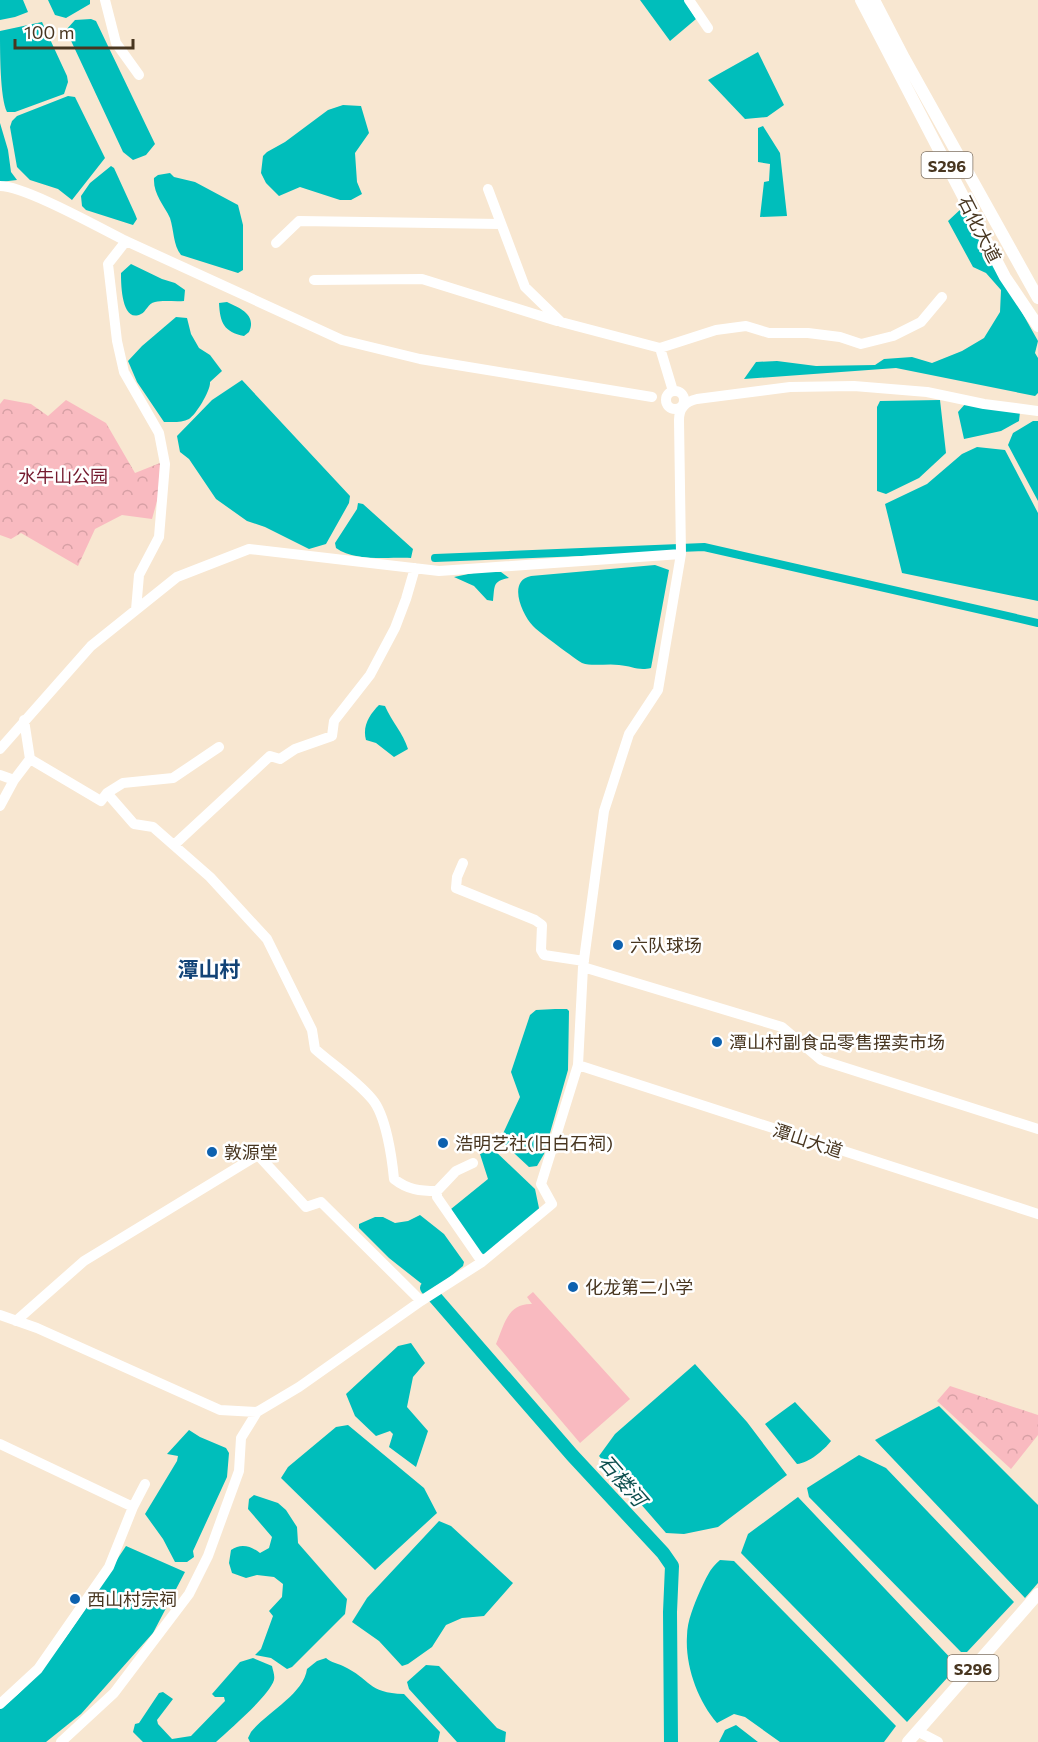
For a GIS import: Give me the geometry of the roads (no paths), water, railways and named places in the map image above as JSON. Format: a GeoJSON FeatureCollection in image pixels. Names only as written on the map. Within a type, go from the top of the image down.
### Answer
{"type":"FeatureCollection","features":[{"type":"Feature","properties":{"kind":"main road","name":"石化大道"},"geometry":{"type":"LineString","coordinates":[[861,0],[1005,277],[1038,326]]}},
{"type":"Feature","properties":{"kind":"main road","name":"石化大道"},"geometry":{"type":"LineString","coordinates":[[874,0],[909,68],[1038,298]]}},
{"type":"Feature","properties":{"kind":"main road","name":"S296"},"geometry":{"type":"LineString","coordinates":[[908,1742],[1038,1594]]}},
{"type":"Feature","properties":{"kind":"street"},"geometry":{"type":"LineString","coordinates":[[105,0],[116,43],[139,75]]}},
{"type":"Feature","properties":{"kind":"street"},"geometry":{"type":"LineString","coordinates":[[689,0],[708,28]]}},
{"type":"Feature","properties":{"kind":"street"},"geometry":{"type":"LineString","coordinates":[[0,186],[7,186],[44,201],[342,340],[420,359],[652,397],[674,392],[697,399]]}},
{"type":"Feature","properties":{"kind":"street"},"geometry":{"type":"LineString","coordinates":[[488,189],[525,287],[561,322]]}},
{"type":"Feature","properties":{"kind":"street"},"geometry":{"type":"LineString","coordinates":[[276,243],[299,221],[501,224]]}},
{"type":"Feature","properties":{"kind":"street"},"geometry":{"type":"LineString","coordinates":[[126,241],[108,264],[117,341],[124,372],[159,434],[165,464],[159,537],[139,574],[136,610]]}},
{"type":"Feature","properties":{"kind":"street"},"geometry":{"type":"LineString","coordinates":[[314,280],[422,279],[561,322],[660,348],[716,330],[746,326],[769,333],[808,333],[840,337],[861,344],[893,336],[921,322],[942,297]]}},
{"type":"Feature","properties":{"kind":"street"},"geometry":{"type":"LineString","coordinates":[[660,348],[674,392],[684,401],[673,407]]}},
{"type":"Feature","properties":{"kind":"street"},"geometry":{"type":"LineString","coordinates":[[652,397],[673,407],[690,400],[790,387],[854,386],[927,392],[984,404],[1038,411]]}},
{"type":"Feature","properties":{"kind":"street"},"geometry":{"type":"LineString","coordinates":[[68,1740],[114,1693],[189,1594],[208,1556],[239,1472],[241,1438],[257,1412],[299,1387],[424,1299],[482,1262],[552,1204],[541,1184],[578,1065],[583,964],[604,811],[629,734],[658,690],[681,554],[679,420],[673,407],[666,400],[674,392]]}},
{"type":"Feature","properties":{"kind":"street"},"geometry":{"type":"LineString","coordinates":[[0,749],[91,646],[177,577],[249,549],[439,571],[681,554]]}},
{"type":"Feature","properties":{"kind":"street"},"geometry":{"type":"LineString","coordinates":[[174,846],[270,756],[280,759],[295,749],[332,736],[334,721],[370,675],[395,628],[415,568]]}},
{"type":"Feature","properties":{"kind":"street"},"geometry":{"type":"LineString","coordinates":[[0,806],[14,780],[30,759],[24,720]]}},
{"type":"Feature","properties":{"kind":"street"},"geometry":{"type":"LineString","coordinates":[[30,759],[101,801],[123,783],[173,778],[219,747]]}},
{"type":"Feature","properties":{"kind":"street"},"geometry":{"type":"LineString","coordinates":[[0,775],[14,780]]}},
{"type":"Feature","properties":{"kind":"street"},"geometry":{"type":"LineString","coordinates":[[107,794],[134,824],[153,827],[210,877],[267,939],[312,1030],[315,1049],[373,1100],[382,1119],[393,1164],[394,1179],[404,1187],[414,1190],[437,1191]]}},
{"type":"Feature","properties":{"kind":"street"},"geometry":{"type":"LineString","coordinates":[[463,863],[457,877],[456,888],[535,920],[542,925],[541,950],[544,955],[583,964],[782,1027],[821,1060],[1038,1129]]}},
{"type":"Feature","properties":{"kind":"street","name":"潭山大道"},"geometry":{"type":"LineString","coordinates":[[578,1065],[1038,1214]]}},
{"type":"Feature","properties":{"kind":"street"},"geometry":{"type":"LineString","coordinates":[[16,1321],[84,1261],[258,1155],[306,1207],[321,1202],[424,1299]]}},
{"type":"Feature","properties":{"kind":"street"},"geometry":{"type":"LineString","coordinates":[[473,1163],[456,1171],[437,1191],[437,1197],[482,1262]]}},
{"type":"Feature","properties":{"kind":"street"},"geometry":{"type":"LineString","coordinates":[[0,1316],[37,1328],[220,1410],[257,1412]]}},
{"type":"Feature","properties":{"kind":"street"},"geometry":{"type":"LineString","coordinates":[[0,1444],[133,1507]]}},
{"type":"Feature","properties":{"kind":"street"},"geometry":{"type":"LineString","coordinates":[[0,1704],[38,1669],[109,1567],[133,1507],[145,1484]]}},
{"type":"Feature","properties":{"kind":"street"},"geometry":{"type":"LineString","coordinates":[[917,1731],[938,1742]]}},
{"type":"Feature","properties":{"kind":"water"},"geometry":{"type":"Polygon","coordinates":[[[0,0],[23,0],[28,12],[0,20],[0,0]]]}},
{"type":"Feature","properties":{"kind":"water"},"geometry":{"type":"Polygon","coordinates":[[[48,0],[90,0],[90,4],[66,18],[55,15],[48,0]]]}},
{"type":"Feature","properties":{"kind":"water"},"geometry":{"type":"Polygon","coordinates":[[[640,0],[684,0],[696,19],[670,41],[640,0]]]}},
{"type":"Feature","properties":{"kind":"water"},"geometry":{"type":"Polygon","coordinates":[[[75,20],[96,21],[155,144],[146,155],[133,160],[123,152],[66,30],[75,20]]]}},
{"type":"Feature","properties":{"kind":"water"},"geometry":{"type":"Polygon","coordinates":[[[42,22],[67,76],[68,82],[64,94],[15,112],[7,112],[0,62],[0,31],[42,22]]]}},
{"type":"Feature","properties":{"kind":"water"},"geometry":{"type":"Polygon","coordinates":[[[758,52],[784,105],[767,117],[745,119],[708,80],[758,52]]]}},
{"type":"Feature","properties":{"kind":"water"},"geometry":{"type":"Polygon","coordinates":[[[68,96],[75,97],[105,158],[72,200],[58,189],[30,180],[17,167],[10,127],[17,116],[68,96]]]}},
{"type":"Feature","properties":{"kind":"water"},"geometry":{"type":"Polygon","coordinates":[[[343,105],[361,106],[369,133],[355,153],[357,182],[362,194],[351,200],[340,200],[300,187],[279,196],[266,183],[261,173],[263,156],[328,110],[343,105]]]}},
{"type":"Feature","properties":{"kind":"water"},"geometry":{"type":"Polygon","coordinates":[[[0,123],[8,150],[11,172],[17,180],[0,182],[0,123]]]}},
{"type":"Feature","properties":{"kind":"water"},"geometry":{"type":"Polygon","coordinates":[[[763,126],[780,153],[787,216],[760,217],[764,182],[769,181],[770,164],[758,162],[758,128],[763,126]]]}},
{"type":"Feature","properties":{"kind":"water"},"geometry":{"type":"Polygon","coordinates":[[[111,166],[114,168],[137,219],[133,225],[86,210],[82,206],[81,196],[90,183],[111,166]]]}},
{"type":"Feature","properties":{"kind":"water"},"geometry":{"type":"Polygon","coordinates":[[[170,173],[174,177],[195,182],[238,205],[243,225],[243,270],[238,273],[181,255],[175,242],[170,218],[154,184],[154,178],[158,175],[170,173]]]}},
{"type":"Feature","properties":{"kind":"water"},"geometry":{"type":"Polygon","coordinates":[[[963,207],[1038,341],[1035,353],[1038,358],[1038,393],[1035,396],[896,368],[744,379],[756,362],[777,361],[816,366],[875,365],[884,359],[912,357],[932,363],[962,351],[984,338],[1000,312],[1001,290],[986,273],[973,267],[948,221],[963,207]]]}},
{"type":"Feature","properties":{"kind":"water"},"geometry":{"type":"Polygon","coordinates":[[[131,264],[175,283],[185,290],[184,301],[155,302],[141,314],[129,313],[124,301],[121,273],[131,264]]]}},
{"type":"Feature","properties":{"kind":"water"},"geometry":{"type":"Polygon","coordinates":[[[227,302],[246,313],[251,321],[249,332],[244,336],[224,326],[219,303],[227,302]]]}},
{"type":"Feature","properties":{"kind":"water"},"geometry":{"type":"Polygon","coordinates":[[[176,317],[187,318],[191,334],[199,348],[210,355],[222,371],[210,382],[206,396],[192,417],[183,421],[164,422],[137,382],[128,361],[176,317]]]}},
{"type":"Feature","properties":{"kind":"water"},"geometry":{"type":"Polygon","coordinates":[[[242,380],[350,496],[349,503],[326,544],[309,549],[265,527],[247,521],[216,499],[189,459],[180,452],[177,436],[212,400],[242,380]]]}},
{"type":"Feature","properties":{"kind":"water"},"geometry":{"type":"Polygon","coordinates":[[[940,400],[946,453],[919,478],[886,494],[877,491],[877,407],[880,401],[940,400]]]}},
{"type":"Feature","properties":{"kind":"water"},"geometry":{"type":"Polygon","coordinates":[[[966,403],[1020,412],[1019,421],[1001,431],[964,439],[958,412],[966,403]]]}},
{"type":"Feature","properties":{"kind":"water"},"geometry":{"type":"Polygon","coordinates":[[[1033,421],[1038,421],[1038,501],[1008,445],[1013,433],[1033,421]]]}},
{"type":"Feature","properties":{"kind":"water"},"geometry":{"type":"Polygon","coordinates":[[[977,447],[1005,450],[1038,513],[1038,601],[902,573],[885,504],[927,484],[962,454],[977,447]]]}},
{"type":"Feature","properties":{"kind":"water"},"geometry":{"type":"Polygon","coordinates":[[[358,503],[363,504],[413,549],[411,558],[362,557],[336,548],[335,543],[357,509],[358,503]]]}},
{"type":"Feature","properties":{"kind":"water"},"geometry":{"type":"Polygon","coordinates":[[[655,565],[669,570],[651,668],[582,663],[533,626],[521,606],[518,591],[520,584],[531,576],[655,565]]]}},
{"type":"Feature","properties":{"kind":"water"},"geometry":{"type":"Polygon","coordinates":[[[478,572],[501,572],[509,578],[497,583],[494,588],[493,601],[487,600],[474,586],[454,577],[478,572]]]}},
{"type":"Feature","properties":{"kind":"water"},"geometry":{"type":"Polygon","coordinates":[[[379,705],[385,706],[408,749],[394,757],[376,743],[366,740],[365,730],[368,721],[379,705]]]}},
{"type":"Feature","properties":{"kind":"water"},"geometry":{"type":"Polygon","coordinates":[[[567,1009],[569,1011],[568,1070],[544,1154],[537,1166],[529,1167],[500,1140],[520,1097],[511,1072],[530,1015],[536,1010],[567,1009]]]}},
{"type":"Feature","properties":{"kind":"water"},"geometry":{"type":"Polygon","coordinates":[[[493,1149],[535,1189],[540,1213],[488,1255],[479,1253],[451,1209],[488,1179],[480,1154],[493,1149]]]}},
{"type":"Feature","properties":{"kind":"water"},"geometry":{"type":"Polygon","coordinates":[[[420,1215],[444,1234],[464,1262],[463,1266],[440,1285],[427,1288],[389,1258],[359,1228],[359,1224],[375,1217],[383,1217],[395,1223],[408,1221],[420,1215]]]}},
{"type":"Feature","properties":{"kind":"water"},"geometry":{"type":"Polygon","coordinates":[[[411,1343],[425,1363],[413,1377],[407,1407],[428,1431],[416,1467],[389,1447],[393,1434],[390,1431],[376,1436],[355,1416],[346,1394],[398,1346],[411,1343]]]}},
{"type":"Feature","properties":{"kind":"water"},"geometry":{"type":"Polygon","coordinates":[[[695,1364],[747,1422],[787,1475],[718,1527],[684,1534],[666,1533],[599,1456],[615,1434],[695,1364]]]}},
{"type":"Feature","properties":{"kind":"water"},"geometry":{"type":"Polygon","coordinates":[[[795,1402],[831,1441],[816,1456],[797,1464],[765,1424],[795,1402]]]}},
{"type":"Feature","properties":{"kind":"water"},"geometry":{"type":"Polygon","coordinates":[[[939,1406],[1038,1505],[1038,1583],[1025,1598],[875,1440],[939,1406]]]}},
{"type":"Feature","properties":{"kind":"water"},"geometry":{"type":"Polygon","coordinates":[[[348,1425],[424,1488],[437,1513],[375,1570],[281,1478],[288,1467],[336,1427],[348,1425]]]}},
{"type":"Feature","properties":{"kind":"water"},"geometry":{"type":"Polygon","coordinates":[[[189,1430],[226,1448],[229,1453],[227,1477],[193,1551],[194,1557],[187,1562],[175,1562],[163,1539],[145,1514],[177,1461],[178,1456],[167,1454],[189,1430]]]}},
{"type":"Feature","properties":{"kind":"water"},"geometry":{"type":"Polygon","coordinates":[[[859,1455],[886,1468],[1014,1602],[967,1652],[961,1652],[809,1497],[807,1488],[859,1455]]]}},
{"type":"Feature","properties":{"kind":"water"},"geometry":{"type":"Polygon","coordinates":[[[254,1495],[278,1503],[286,1510],[297,1527],[298,1543],[347,1599],[345,1614],[292,1667],[287,1669],[271,1658],[255,1655],[261,1649],[273,1616],[269,1611],[282,1597],[283,1584],[274,1577],[257,1575],[246,1578],[232,1573],[229,1563],[231,1550],[235,1548],[246,1546],[260,1553],[269,1548],[272,1537],[248,1509],[249,1499],[254,1495]]]}},
{"type":"Feature","properties":{"kind":"water"},"geometry":{"type":"Polygon","coordinates":[[[798,1497],[958,1666],[907,1722],[741,1553],[748,1534],[798,1497]]]}},
{"type":"Feature","properties":{"kind":"water"},"geometry":{"type":"Polygon","coordinates":[[[439,1521],[451,1526],[513,1583],[484,1616],[462,1618],[446,1625],[432,1647],[402,1666],[379,1641],[352,1622],[367,1598],[439,1521]]]}},
{"type":"Feature","properties":{"kind":"water"},"geometry":{"type":"Polygon","coordinates":[[[126,1546],[185,1572],[153,1633],[81,1714],[46,1742],[0,1742],[0,1709],[18,1695],[52,1656],[69,1634],[126,1546]]]}},
{"type":"Feature","properties":{"kind":"water"},"geometry":{"type":"Polygon","coordinates":[[[720,1560],[734,1561],[896,1726],[884,1742],[780,1742],[745,1717],[734,1714],[717,1723],[704,1704],[694,1682],[688,1659],[687,1630],[700,1591],[710,1571],[720,1560]]]}},
{"type":"Feature","properties":{"kind":"water"},"geometry":{"type":"Polygon","coordinates":[[[253,1658],[272,1666],[274,1680],[271,1687],[216,1742],[143,1742],[133,1732],[135,1724],[139,1723],[159,1693],[163,1692],[173,1699],[157,1720],[158,1724],[172,1739],[191,1736],[225,1701],[224,1697],[215,1697],[212,1694],[240,1662],[253,1658]]]}},
{"type":"Feature","properties":{"kind":"water"},"geometry":{"type":"Polygon","coordinates":[[[326,1658],[352,1671],[376,1688],[404,1694],[440,1732],[438,1742],[250,1742],[248,1738],[251,1732],[292,1695],[299,1687],[307,1669],[317,1661],[326,1658]]]}},
{"type":"Feature","properties":{"kind":"water"},"geometry":{"type":"Polygon","coordinates":[[[426,1665],[439,1666],[497,1728],[506,1732],[505,1742],[457,1742],[409,1689],[407,1682],[426,1665]]]}},
{"type":"Feature","properties":{"kind":"water"},"geometry":{"type":"Polygon","coordinates":[[[736,1725],[758,1742],[719,1742],[725,1730],[736,1725]]]}},
{"type":"Feature","properties":{"kind":"waterway"},"geometry":{"type":"LineString","coordinates":[[435,558],[704,547],[1038,623]]}},
{"type":"Feature","properties":{"kind":"waterway","name":"石楼河"},"geometry":{"type":"LineString","coordinates":[[427,1288],[572,1455],[663,1553],[672,1566],[671,1742]]}},
{"type":"Feature","properties":{"kind":"place","name":"六队球场"},"geometry":{"type":"Point","coordinates":[618,945]}},
{"type":"Feature","properties":{"kind":"place","name":"潭山村副食品零售摆卖市场"},"geometry":{"type":"Point","coordinates":[717,1042]}},
{"type":"Feature","properties":{"kind":"place","name":"浩明艺社(旧白石祠)"},"geometry":{"type":"Point","coordinates":[443,1143]}},
{"type":"Feature","properties":{"kind":"place","name":"敦源堂"},"geometry":{"type":"Point","coordinates":[212,1152]}},
{"type":"Feature","properties":{"kind":"place","name":"化龙第二小学"},"geometry":{"type":"Point","coordinates":[573,1287]}},
{"type":"Feature","properties":{"kind":"place","name":"西山村宗祠"},"geometry":{"type":"Point","coordinates":[75,1599]}},
{"type":"Feature","properties":{"kind":"district","name":"潭山村"},"geometry":{"type":"Point","coordinates":[209,968]}},
{"type":"Feature","properties":{"kind":"park label","name":"水牛山公园"},"geometry":{"type":"Point","coordinates":[63,476]}}]}
